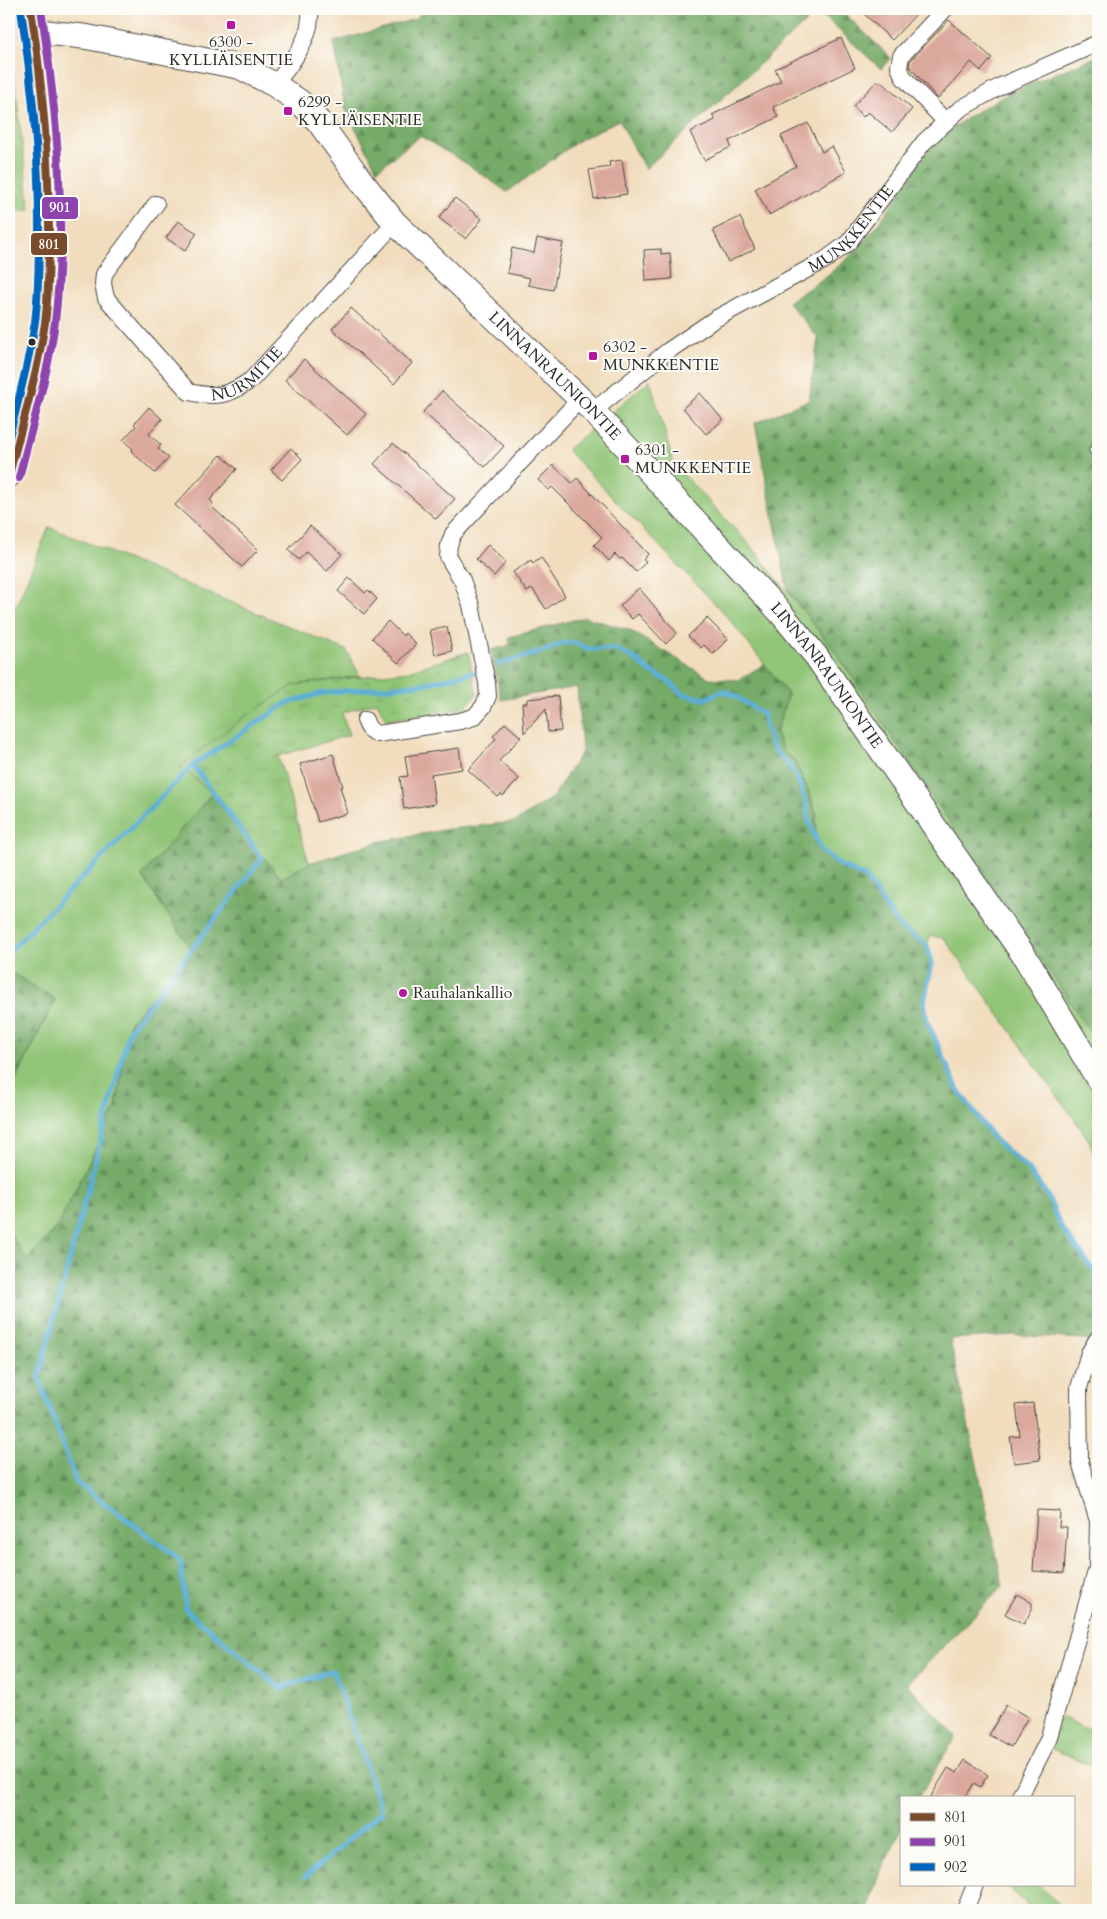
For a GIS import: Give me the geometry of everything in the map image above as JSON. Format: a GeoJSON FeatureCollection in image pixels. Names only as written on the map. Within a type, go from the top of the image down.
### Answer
{"type":"FeatureCollection","features":[{"type":"Feature","properties":{"kind":"street"},"geometry":{"type":"LineString","coordinates":[[276,85],[300,52],[311,15],[310,9]]}},
{"type":"Feature","properties":{"kind":"street"},"geometry":{"type":"LineString","coordinates":[[945,9],[901,56],[899,67],[904,78],[945,121]]}},
{"type":"Feature","properties":{"kind":"street"},"geometry":{"type":"LineString","coordinates":[[9,475],[32,392],[47,301],[50,197],[46,122],[32,20]]}},
{"type":"Feature","properties":{"kind":"street","name":"LINNANRAUNIONTIE"},"geometry":{"type":"LineString","coordinates":[[32,20],[86,37],[240,68],[276,85],[300,102],[319,122],[362,182],[395,223],[587,405],[780,612],[816,656],[1024,957],[1098,1079]]}},
{"type":"Feature","properties":{"kind":"street","name":"MUNKKENTIE"},"geometry":{"type":"LineString","coordinates":[[365,720],[368,728],[378,734],[460,721],[474,716],[483,708],[488,696],[487,682],[471,605],[462,580],[448,557],[449,545],[454,534],[587,405],[715,319],[825,260],[848,243],[924,142],[960,109],[1001,86],[1098,43]]}},
{"type":"Feature","properties":{"kind":"street","name":"NURMITIE"},"geometry":{"type":"LineString","coordinates":[[156,204],[104,274],[103,284],[106,298],[189,392],[202,395],[232,392],[251,380],[395,223]]}},
{"type":"Feature","properties":{"kind":"street"},"geometry":{"type":"LineString","coordinates":[[1020,1796],[1048,1740],[1097,1568],[1098,1521],[1080,1462],[1079,1388],[1089,1353],[1098,1338]]}},
{"type":"Feature","properties":{"kind":"street"},"geometry":{"type":"LineString","coordinates":[[965,1910],[975,1886]]}},
{"type":"Feature","properties":{"kind":"shaded area"},"geometry":{"type":"Polygon","coordinates":[[[103,9],[291,9],[281,31],[267,40],[234,39],[103,9]]]}},
{"type":"Feature","properties":{"kind":"green space"},"geometry":{"type":"Polygon","coordinates":[[[427,9],[840,9],[891,58],[881,69],[818,11],[645,169],[619,120],[581,139],[507,192],[467,164],[420,136],[377,170],[345,108],[334,42],[415,19],[427,9]]]}},
{"type":"Feature","properties":{"kind":"green space"},"geometry":{"type":"Polygon","coordinates":[[[9,52],[16,91],[30,210],[9,212],[9,52]]]}},
{"type":"Feature","properties":{"kind":"green space"},"geometry":{"type":"Polygon","coordinates":[[[1098,56],[1098,1044],[834,650],[788,591],[755,423],[809,400],[818,338],[788,302],[838,267],[859,247],[879,223],[928,151],[965,119],[986,106],[1030,84],[1098,56]]]}},
{"type":"Feature","properties":{"kind":"green space"},"geometry":{"type":"Polygon","coordinates":[[[650,380],[674,465],[751,546],[834,650],[1098,1044],[1098,1164],[1089,1140],[944,938],[930,936],[927,945],[899,926],[866,878],[838,864],[821,850],[816,834],[816,814],[809,792],[794,760],[783,751],[776,733],[788,694],[725,614],[567,450],[650,380]]]}},
{"type":"Feature","properties":{"kind":"green space"},"geometry":{"type":"Polygon","coordinates":[[[49,527],[346,650],[360,676],[294,685],[180,766],[212,793],[142,876],[194,953],[130,1021],[116,1107],[58,1226],[27,1260],[9,1232],[9,1095],[55,1000],[9,971],[9,623],[49,527]]]}},
{"type":"Feature","properties":{"kind":"green space"},"geometry":{"type":"Polygon","coordinates":[[[585,617],[629,630],[709,678],[739,680],[764,664],[788,694],[776,733],[783,751],[794,760],[809,792],[816,814],[816,834],[821,850],[838,864],[866,878],[899,926],[927,945],[932,963],[924,1002],[927,1021],[958,1090],[994,1139],[1028,1169],[1047,1195],[1061,1227],[1090,1266],[1098,1273],[1098,1472],[1092,1386],[1097,1352],[1085,1339],[1013,1335],[950,1339],[1003,1586],[907,1684],[956,1736],[919,1796],[900,1796],[900,1832],[881,1871],[868,1910],[9,1910],[9,1232],[27,1260],[58,1226],[116,1107],[130,1021],[194,953],[142,876],[212,793],[281,878],[309,863],[377,842],[449,829],[515,822],[553,797],[582,751],[577,687],[501,700],[491,650],[510,645],[509,637],[585,617]]]}},
{"type":"Feature","properties":{"kind":"green space"},"geometry":{"type":"Polygon","coordinates":[[[468,652],[477,694],[465,708],[386,720],[377,702],[342,713],[349,735],[278,756],[309,863],[281,878],[212,793],[180,766],[243,718],[294,685],[408,671],[468,652]]]}},
{"type":"Feature","properties":{"kind":"green space"},"geometry":{"type":"Polygon","coordinates":[[[9,971],[55,999],[9,1095],[9,971]]]}},
{"type":"Feature","properties":{"kind":"green space"},"geometry":{"type":"Polygon","coordinates":[[[1061,1716],[1082,1727],[1097,1731],[1098,1768],[1048,1747],[1061,1716]]]}},
{"type":"Feature","properties":{"kind":"green space"},"geometry":{"type":"Polygon","coordinates":[[[1007,1886],[1040,1886],[1065,1910],[1033,1910],[1007,1886]]]}},
{"type":"Feature","properties":{"kind":"building"},"geometry":{"type":"Polygon","coordinates":[[[859,9],[921,9],[892,40],[859,9]]]}},
{"type":"Feature","properties":{"kind":"building"},"geometry":{"type":"Polygon","coordinates":[[[949,20],[992,58],[981,71],[971,62],[938,99],[909,66],[910,61],[949,20]]]}},
{"type":"Feature","properties":{"kind":"building"},"geometry":{"type":"Polygon","coordinates":[[[841,38],[855,68],[773,107],[778,117],[729,141],[731,147],[704,160],[690,132],[715,120],[712,115],[781,81],[775,69],[841,38]]]}},
{"type":"Feature","properties":{"kind":"building"},"geometry":{"type":"Polygon","coordinates":[[[876,82],[881,82],[912,109],[892,132],[868,112],[863,117],[853,106],[876,82]]]}},
{"type":"Feature","properties":{"kind":"building"},"geometry":{"type":"Polygon","coordinates":[[[808,123],[822,152],[832,146],[846,172],[769,215],[755,189],[796,166],[781,136],[808,123]]]}},
{"type":"Feature","properties":{"kind":"building"},"geometry":{"type":"Polygon","coordinates":[[[622,160],[627,194],[594,199],[589,170],[610,167],[609,162],[622,160]]]}},
{"type":"Feature","properties":{"kind":"building"},"geometry":{"type":"Polygon","coordinates":[[[455,198],[482,219],[466,239],[439,218],[455,198]]]}},
{"type":"Feature","properties":{"kind":"building"},"geometry":{"type":"Polygon","coordinates":[[[740,217],[755,249],[728,262],[713,230],[740,217]]]}},
{"type":"Feature","properties":{"kind":"building"},"geometry":{"type":"Polygon","coordinates":[[[178,221],[197,233],[185,251],[166,238],[178,221]]]}},
{"type":"Feature","properties":{"kind":"building"},"geometry":{"type":"Polygon","coordinates":[[[537,238],[563,243],[553,290],[528,285],[530,278],[507,273],[512,248],[534,253],[537,238]]]}},
{"type":"Feature","properties":{"kind":"building"},"geometry":{"type":"Polygon","coordinates":[[[661,249],[661,254],[670,253],[672,279],[646,281],[644,250],[661,249]]]}},
{"type":"Feature","properties":{"kind":"building"},"geometry":{"type":"Polygon","coordinates":[[[351,308],[412,363],[394,384],[332,329],[351,308]]]}},
{"type":"Feature","properties":{"kind":"building"},"geometry":{"type":"Polygon","coordinates":[[[304,359],[366,414],[347,435],[285,380],[304,359]]]}},
{"type":"Feature","properties":{"kind":"building"},"geometry":{"type":"Polygon","coordinates":[[[442,391],[504,446],[485,467],[423,412],[442,391]]]}},
{"type":"Feature","properties":{"kind":"building"},"geometry":{"type":"Polygon","coordinates":[[[700,393],[723,420],[706,434],[683,408],[700,393]]]}},
{"type":"Feature","properties":{"kind":"building"},"geometry":{"type":"Polygon","coordinates":[[[149,407],[162,419],[149,434],[161,445],[158,449],[169,458],[155,473],[131,451],[133,449],[123,440],[136,426],[134,424],[149,407]]]}},
{"type":"Feature","properties":{"kind":"building"},"geometry":{"type":"Polygon","coordinates":[[[393,443],[455,499],[436,519],[374,464],[393,443]]]}},
{"type":"Feature","properties":{"kind":"building"},"geometry":{"type":"Polygon","coordinates":[[[291,448],[302,459],[282,480],[271,470],[291,448]]]}},
{"type":"Feature","properties":{"kind":"building"},"geometry":{"type":"Polygon","coordinates":[[[221,455],[237,469],[210,500],[213,503],[211,506],[258,550],[242,567],[175,505],[221,455]]]}},
{"type":"Feature","properties":{"kind":"building"},"geometry":{"type":"Polygon","coordinates":[[[553,465],[572,483],[577,478],[648,554],[643,560],[646,562],[636,572],[622,558],[620,559],[615,554],[609,561],[594,545],[602,537],[552,487],[549,490],[538,480],[553,465]]]}},
{"type":"Feature","properties":{"kind":"building"},"geometry":{"type":"Polygon","coordinates":[[[310,526],[342,554],[327,571],[306,552],[299,560],[288,550],[310,526]]]}},
{"type":"Feature","properties":{"kind":"building"},"geometry":{"type":"Polygon","coordinates":[[[488,545],[506,562],[494,576],[476,559],[488,545]]]}},
{"type":"Feature","properties":{"kind":"building"},"geometry":{"type":"Polygon","coordinates":[[[541,557],[565,596],[546,609],[532,588],[527,592],[513,572],[531,560],[533,563],[541,557]]]}},
{"type":"Feature","properties":{"kind":"building"},"geometry":{"type":"Polygon","coordinates":[[[349,578],[365,593],[368,590],[377,599],[364,614],[338,591],[349,578]]]}},
{"type":"Feature","properties":{"kind":"building"},"geometry":{"type":"Polygon","coordinates":[[[639,588],[677,633],[666,644],[638,614],[632,619],[620,606],[639,588]]]}},
{"type":"Feature","properties":{"kind":"building"},"geometry":{"type":"Polygon","coordinates":[[[707,618],[728,639],[713,654],[704,645],[701,648],[688,636],[707,618]]]}},
{"type":"Feature","properties":{"kind":"building"},"geometry":{"type":"Polygon","coordinates":[[[388,621],[403,636],[405,633],[416,644],[398,663],[372,638],[388,621]]]}},
{"type":"Feature","properties":{"kind":"building"},"geometry":{"type":"Polygon","coordinates":[[[447,627],[452,651],[435,655],[430,630],[447,627]]]}},
{"type":"Feature","properties":{"kind":"building"},"geometry":{"type":"Polygon","coordinates":[[[558,696],[561,731],[548,732],[546,709],[524,733],[522,703],[527,703],[527,699],[558,696]]]}},
{"type":"Feature","properties":{"kind":"building"},"geometry":{"type":"Polygon","coordinates":[[[505,723],[521,737],[499,761],[519,779],[503,796],[501,794],[498,797],[468,770],[496,739],[493,736],[505,723]]]}},
{"type":"Feature","properties":{"kind":"building"},"geometry":{"type":"Polygon","coordinates":[[[459,748],[462,769],[431,774],[435,804],[404,809],[400,777],[408,776],[405,756],[459,748]]]}},
{"type":"Feature","properties":{"kind":"building"},"geometry":{"type":"Polygon","coordinates":[[[333,754],[343,787],[340,787],[348,813],[318,822],[300,764],[333,754]]]}},
{"type":"Feature","properties":{"kind":"building"},"geometry":{"type":"Polygon","coordinates":[[[1033,1403],[1040,1460],[1014,1463],[1010,1437],[1020,1436],[1016,1405],[1033,1403]]]}},
{"type":"Feature","properties":{"kind":"building"},"geometry":{"type":"Polygon","coordinates":[[[1037,1510],[1060,1511],[1059,1527],[1067,1527],[1064,1573],[1033,1571],[1037,1510]]]}},
{"type":"Feature","properties":{"kind":"building"},"geometry":{"type":"Polygon","coordinates":[[[1017,1594],[1032,1603],[1032,1609],[1024,1624],[1005,1614],[1017,1594]]]}},
{"type":"Feature","properties":{"kind":"building"},"geometry":{"type":"Polygon","coordinates":[[[1006,1705],[1028,1717],[1011,1747],[989,1735],[1006,1705]]]}},
{"type":"Feature","properties":{"kind":"building"},"geometry":{"type":"Polygon","coordinates":[[[965,1760],[988,1775],[980,1787],[974,1783],[966,1796],[931,1796],[948,1768],[957,1773],[965,1760]]]}},
{"type":"Feature","properties":{"kind":"waterway"},"geometry":{"type":"LineString","coordinates":[[498,664],[538,653],[564,643],[576,643],[587,649],[615,649],[634,658],[648,670],[670,682],[682,694],[705,699],[722,691],[732,694],[763,714],[774,750],[788,764],[798,780],[806,802],[809,822],[821,850],[838,864],[866,878],[899,926],[927,945],[932,963],[924,1002],[927,1021],[958,1090],[994,1139],[1028,1169],[1047,1195],[1061,1227],[1090,1266],[1098,1273]]}},
{"type":"Feature","properties":{"kind":"waterway"},"geometry":{"type":"LineString","coordinates":[[9,952],[193,765],[287,703],[323,693],[424,684],[475,672]]}},
{"type":"Feature","properties":{"kind":"waterway"},"geometry":{"type":"LineString","coordinates":[[193,765],[262,858],[129,1031],[39,1377],[76,1482],[180,1559],[186,1610],[280,1688],[333,1671],[382,1811],[305,1877]]}},
{"type":"Feature","properties":{"kind":"transit line","name":"801"},"geometry":{"type":"LineString","coordinates":[[9,475],[38,362],[45,323],[48,288],[49,201],[46,146],[42,91],[31,9]]}},
{"type":"Feature","properties":{"kind":"transit line","name":"901"},"geometry":{"type":"LineString","coordinates":[[19,478],[39,400],[55,322],[60,244],[59,165],[56,126],[41,9]]}},
{"type":"Feature","properties":{"kind":"transit line","name":"902"},"geometry":{"type":"LineString","coordinates":[[9,437],[33,337],[38,275],[39,200],[36,145],[32,91],[21,10]]}},
{"type":"Feature","properties":{"kind":"place","name":"6300 - KYLLIÄISENTIE"},"geometry":{"type":"Point","coordinates":[231,25]}},
{"type":"Feature","properties":{"kind":"place","name":"6299 - KYLLIÄISENTIE"},"geometry":{"type":"Point","coordinates":[288,111]}},
{"type":"Feature","properties":{"kind":"place","name":"6302 - MUNKKENTIE"},"geometry":{"type":"Point","coordinates":[593,356]}},
{"type":"Feature","properties":{"kind":"place","name":"6301 - MUNKKENTIE"},"geometry":{"type":"Point","coordinates":[625,459]}},
{"type":"Feature","properties":{"kind":"place","name":"Rauhalankallio"},"geometry":{"type":"Point","coordinates":[403,993]}}]}
